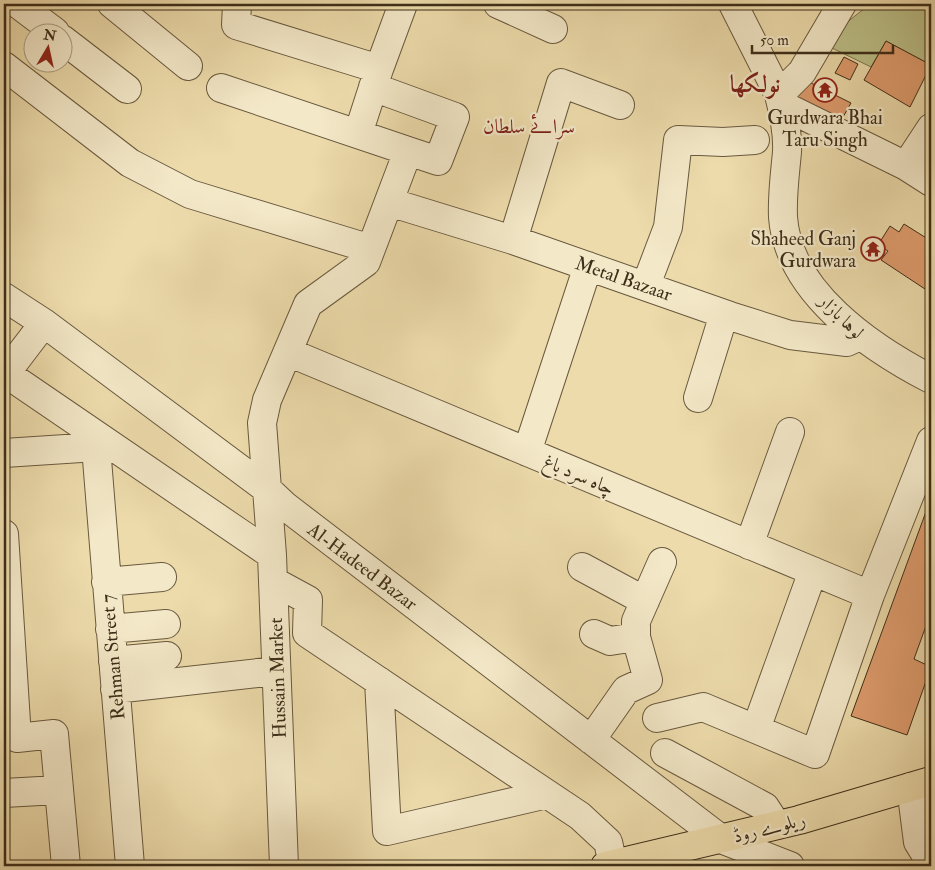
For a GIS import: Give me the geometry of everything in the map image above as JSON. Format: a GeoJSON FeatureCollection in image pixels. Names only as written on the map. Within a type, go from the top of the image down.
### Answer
{"type":"FeatureCollection","features":[{"type":"Feature","properties":{"kind":"main road","name":"ریلوے روڈ"},"geometry":{"type":"LineString","coordinates":[[609,865],[799,820],[921,784]]}},
{"type":"Feature","properties":{"kind":"street"},"geometry":{"type":"LineString","coordinates":[[18,4],[42,22]]}},
{"type":"Feature","properties":{"kind":"street"},"geometry":{"type":"LineString","coordinates":[[112,4],[188,66]]}},
{"type":"Feature","properties":{"kind":"street"},"geometry":{"type":"LineString","coordinates":[[221,88],[438,161],[455,117],[376,78],[236,25],[237,4]]}},
{"type":"Feature","properties":{"kind":"street"},"geometry":{"type":"LineString","coordinates":[[358,134],[403,4]]}},
{"type":"Feature","properties":{"kind":"street"},"geometry":{"type":"LineString","coordinates":[[498,4],[554,29]]}},
{"type":"Feature","properties":{"kind":"street","name":"لوہا بازار"},"geometry":{"type":"LineString","coordinates":[[733,4],[781,100],[786,124],[787,150],[783,219],[796,263],[808,281],[860,336],[894,360],[931,379]]}},
{"type":"Feature","properties":{"kind":"street"},"geometry":{"type":"LineString","coordinates":[[842,4],[802,72],[781,100],[906,166],[931,182]]}},
{"type":"Feature","properties":{"kind":"street"},"geometry":{"type":"LineString","coordinates":[[72,47],[127,88]]}},
{"type":"Feature","properties":{"kind":"street"},"geometry":{"type":"LineString","coordinates":[[4,66],[130,162],[190,194],[370,249]]}},
{"type":"Feature","properties":{"kind":"street"},"geometry":{"type":"LineString","coordinates":[[513,240],[560,83],[620,105]]}},
{"type":"Feature","properties":{"kind":"street"},"geometry":{"type":"LineString","coordinates":[[906,166],[931,128]]}},
{"type":"Feature","properties":{"kind":"street"},"geometry":{"type":"LineString","coordinates":[[646,286],[668,227],[678,140],[723,142],[755,140]]}},
{"type":"Feature","properties":{"kind":"street","name":"Hussain Market"},"geometry":{"type":"LineString","coordinates":[[284,866],[272,568],[262,423],[267,400],[308,304],[366,262],[408,151]]}},
{"type":"Feature","properties":{"kind":"street","name":"Metal Bazaar"},"geometry":{"type":"LineString","coordinates":[[389,202],[513,240],[724,314],[790,335],[847,342],[860,336]]}},
{"type":"Feature","properties":{"kind":"street"},"geometry":{"type":"LineString","coordinates":[[527,452],[588,266]]}},
{"type":"Feature","properties":{"kind":"street","name":"Al-Hadeed Bazar"},"geometry":{"type":"LineString","coordinates":[[4,296],[44,323],[268,490],[285,506],[721,839],[790,866]]}},
{"type":"Feature","properties":{"kind":"street"},"geometry":{"type":"LineString","coordinates":[[698,398],[724,314]]}},
{"type":"Feature","properties":{"kind":"street"},"geometry":{"type":"LineString","coordinates":[[44,323],[5,372],[272,568],[308,600],[307,633],[580,816],[608,842],[609,865]]}},
{"type":"Feature","properties":{"kind":"street","name":"چاہ سرد باغ"},"geometry":{"type":"LineString","coordinates":[[288,352],[870,595]]}},
{"type":"Feature","properties":{"kind":"street"},"geometry":{"type":"LineString","coordinates":[[749,545],[790,432]]}},
{"type":"Feature","properties":{"kind":"street"},"geometry":{"type":"LineString","coordinates":[[657,718],[703,708],[815,754],[870,595],[931,441]]}},
{"type":"Feature","properties":{"kind":"street"},"geometry":{"type":"LineString","coordinates":[[4,453],[104,446]]}},
{"type":"Feature","properties":{"kind":"street","name":"Rehman Street 7"},"geometry":{"type":"LineString","coordinates":[[104,446],[106,582],[130,866]]}},
{"type":"Feature","properties":{"kind":"street"},"geometry":{"type":"LineString","coordinates":[[4,545],[10,738],[54,734],[66,866]]}},
{"type":"Feature","properties":{"kind":"street"},"geometry":{"type":"LineString","coordinates":[[591,740],[626,690],[648,680],[636,637],[636,621],[662,562]]}},
{"type":"Feature","properties":{"kind":"street"},"geometry":{"type":"LineString","coordinates":[[582,567],[644,601]]}},
{"type":"Feature","properties":{"kind":"street"},"geometry":{"type":"LineString","coordinates":[[756,729],[813,571]]}},
{"type":"Feature","properties":{"kind":"street"},"geometry":{"type":"LineString","coordinates":[[106,582],[162,577]]}},
{"type":"Feature","properties":{"kind":"street"},"geometry":{"type":"LineString","coordinates":[[110,629],[166,624]]}},
{"type":"Feature","properties":{"kind":"street"},"geometry":{"type":"LineString","coordinates":[[594,634],[610,641],[636,637]]}},
{"type":"Feature","properties":{"kind":"street"},"geometry":{"type":"LineString","coordinates":[[113,661],[167,656]]}},
{"type":"Feature","properties":{"kind":"street"},"geometry":{"type":"LineString","coordinates":[[114,688],[276,672]]}},
{"type":"Feature","properties":{"kind":"street"},"geometry":{"type":"LineString","coordinates":[[379,681],[387,831],[547,794]]}},
{"type":"Feature","properties":{"kind":"street"},"geometry":{"type":"LineString","coordinates":[[665,753],[765,807],[776,824]]}},
{"type":"Feature","properties":{"kind":"street"},"geometry":{"type":"LineString","coordinates":[[921,784],[918,842],[931,863]]}},
{"type":"Feature","properties":{"kind":"street"},"geometry":{"type":"LineString","coordinates":[[4,793],[58,790]]}},
{"type":"Feature","properties":{"kind":"green space"},"geometry":{"type":"Polygon","coordinates":[[[870,4],[931,4],[931,65],[886,41],[871,67],[830,47],[841,27],[870,4]]]}},
{"type":"Feature","properties":{"kind":"building"},"geometry":{"type":"Polygon","coordinates":[[[886,41],[931,65],[910,107],[864,80],[886,41]]]}},
{"type":"Feature","properties":{"kind":"building"},"geometry":{"type":"Polygon","coordinates":[[[844,57],[858,64],[850,80],[835,73],[844,57]]]}},
{"type":"Feature","properties":{"kind":"building","name":"Gurdwara Bhai Taru Singh"},"geometry":{"type":"Polygon","coordinates":[[[799,77],[851,103],[838,126],[785,100],[799,77]]]}},
{"type":"Feature","properties":{"kind":"building","name":"Shaheed Ganj Gurdwara"},"geometry":{"type":"Polygon","coordinates":[[[904,224],[931,241],[931,293],[881,260],[888,251],[878,245],[890,226],[899,232],[904,224]]]}},
{"type":"Feature","properties":{"kind":"building"},"geometry":{"type":"Polygon","coordinates":[[[931,498],[931,612],[914,659],[931,667],[907,735],[851,716],[931,498]]]}},
{"type":"Feature","properties":{"kind":"place","name":"Gurdwara Bhai Taru Singh"},"geometry":{"type":"Point","coordinates":[825,90]}},
{"type":"Feature","properties":{"kind":"place","name":"Shaheed Ganj Gurdwara"},"geometry":{"type":"Point","coordinates":[873,249]}},
{"type":"Feature","properties":{"kind":"district","name":"نولکھا"},"geometry":{"type":"Point","coordinates":[755,84]}},
{"type":"Feature","properties":{"kind":"district","name":"سرائے سلطان"},"geometry":{"type":"Point","coordinates":[529,126]}}]}
